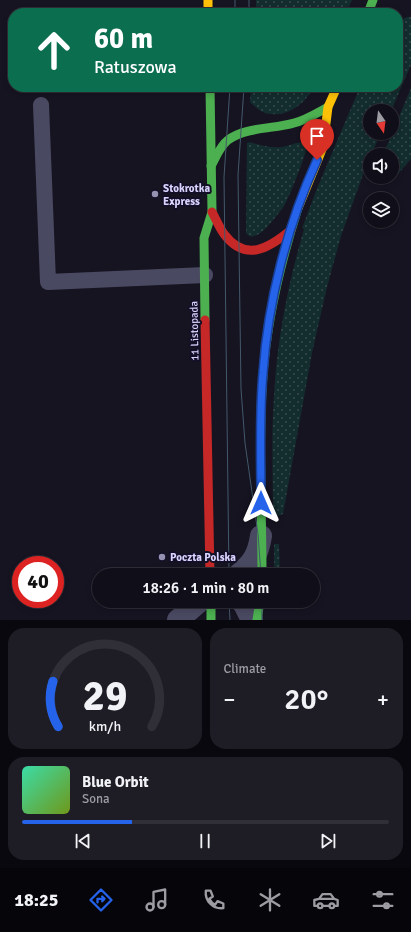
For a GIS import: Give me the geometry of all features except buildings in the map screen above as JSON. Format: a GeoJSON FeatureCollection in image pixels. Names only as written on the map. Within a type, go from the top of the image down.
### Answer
{"type":"FeatureCollection","features":[{"type":"Feature","properties":{"kind":"street","name":"11 Listopada"},"geometry":{"type":"LineString","coordinates":[[210,92],[212,212],[204,238],[210,568]]}},
{"type":"Feature","properties":{"kind":"street"},"geometry":{"type":"LineString","coordinates":[[262,568],[261,412],[263,373],[273,303],[291,230],[300,203],[323,147],[328,107],[334,92]]}},
{"type":"Feature","properties":{"kind":"street"},"geometry":{"type":"LineString","coordinates":[[211,166],[229,139],[295,122],[328,107]]}},
{"type":"Feature","properties":{"kind":"street"},"geometry":{"type":"LineString","coordinates":[[212,212],[224,235],[239,247],[250,251],[262,250],[291,230]]}},
{"type":"Feature","properties":{"kind":"street"},"geometry":{"type":"LineString","coordinates":[[246,568],[251,563],[259,550],[262,534]]}},
{"type":"Feature","properties":{"kind":"street"},"geometry":{"type":"LineString","coordinates":[[178,620],[192,608]]}},
{"type":"Feature","properties":{"kind":"street"},"geometry":{"type":"LineString","coordinates":[[211,608],[211,620]]}},
{"type":"Feature","properties":{"kind":"street"},"geometry":{"type":"LineString","coordinates":[[246,608],[252,620]]}},
{"type":"Feature","properties":{"kind":"street"},"geometry":{"type":"LineString","coordinates":[[257,620],[259,608]]}},
{"type":"Feature","properties":{"kind":"lane"},"geometry":{"type":"LineString","coordinates":[[41,105],[48,282],[205,275]]}},
{"type":"Feature","properties":{"kind":"green space"},"geometry":{"type":"Polygon","coordinates":[[[256,0],[352,0],[348,8],[256,8],[256,0]]]}},
{"type":"Feature","properties":{"kind":"green space"},"geometry":{"type":"Polygon","coordinates":[[[411,17],[411,65],[403,83],[403,19],[411,17]]]}},
{"type":"Feature","properties":{"kind":"green space"},"geometry":{"type":"Polygon","coordinates":[[[411,88],[411,159],[399,173],[399,148],[386,148],[389,140],[399,140],[399,117],[411,88]]]}},
{"type":"Feature","properties":{"kind":"green space"},"geometry":{"type":"Polygon","coordinates":[[[251,92],[311,92],[306,99],[294,109],[280,114],[265,113],[250,102],[251,92]]]}},
{"type":"Feature","properties":{"kind":"green space"},"geometry":{"type":"Polygon","coordinates":[[[358,92],[399,92],[394,104],[363,104],[363,140],[378,140],[374,148],[363,148],[363,175],[341,236],[327,287],[312,353],[283,514],[273,518],[272,457],[275,375],[284,312],[304,229],[302,228],[358,92]]]}},
{"type":"Feature","properties":{"kind":"green space"},"geometry":{"type":"Polygon","coordinates":[[[250,142],[273,147],[282,147],[301,142],[306,143],[307,145],[297,176],[284,206],[262,232],[258,235],[252,236],[249,236],[246,233],[247,143],[250,142]]]}},
{"type":"Feature","properties":{"kind":"green space"},"geometry":{"type":"Polygon","coordinates":[[[274,544],[279,544],[280,568],[274,568],[274,544]]]}},
{"type":"Feature","properties":{"kind":"tram line"},"geometry":{"type":"LineString","coordinates":[[235,0],[235,8]]}},
{"type":"Feature","properties":{"kind":"tram line"},"geometry":{"type":"LineString","coordinates":[[249,0],[249,8]]}},
{"type":"Feature","properties":{"kind":"tram line"},"geometry":{"type":"LineString","coordinates":[[229,568],[224,177],[230,92]]}},
{"type":"Feature","properties":{"kind":"tram line"},"geometry":{"type":"LineString","coordinates":[[244,92],[238,175],[241,389],[245,443],[258,534],[260,568]]}},
{"type":"Feature","properties":{"kind":"tram line"},"geometry":{"type":"LineString","coordinates":[[229,608],[230,620]]}},
{"type":"Feature","properties":{"kind":"tram line"},"geometry":{"type":"LineString","coordinates":[[262,608],[262,620]]}},
{"type":"Feature","properties":{"kind":"traffic: fast"},"geometry":{"type":"LineString","coordinates":[[370,8],[373,0]]}},
{"type":"Feature","properties":{"kind":"traffic: fast"},"geometry":{"type":"LineString","coordinates":[[205,320],[204,238],[212,212],[210,92]]}},
{"type":"Feature","properties":{"kind":"traffic: fast"},"geometry":{"type":"LineString","coordinates":[[211,166],[223,145],[235,136],[251,130],[298,122],[328,107]]}},
{"type":"Feature","properties":{"kind":"traffic: fast"},"geometry":{"type":"LineString","coordinates":[[262,568],[261,425],[265,354],[271,312],[286,249],[298,208]]}},
{"type":"Feature","properties":{"kind":"traffic: fast"},"geometry":{"type":"LineString","coordinates":[[211,608],[211,620]]}},
{"type":"Feature","properties":{"kind":"traffic: fast"},"geometry":{"type":"LineString","coordinates":[[257,620],[259,608]]}},
{"type":"Feature","properties":{"kind":"traffic: slow"},"geometry":{"type":"LineString","coordinates":[[208,0],[208,8]]}},
{"type":"Feature","properties":{"kind":"traffic: slow"},"geometry":{"type":"LineString","coordinates":[[298,208],[323,147],[328,107],[335,92]]}},
{"type":"Feature","properties":{"kind":"traffic: jam"},"geometry":{"type":"LineString","coordinates":[[212,212],[222,231],[232,243],[249,250],[258,250],[266,247],[283,237],[291,230]]}},
{"type":"Feature","properties":{"kind":"traffic: jam"},"geometry":{"type":"LineString","coordinates":[[205,320],[210,568]]}},
{"type":"Feature","properties":{"kind":"place","name":"Stokrotka Express"},"geometry":{"type":"Point","coordinates":[155,194]}},
{"type":"Feature","properties":{"kind":"place","name":"Poczta Polska"},"geometry":{"type":"Point","coordinates":[162,557]}},
{"type":"Feature","properties":{"kind":"route"},"geometry":{"type":"LineString","coordinates":[[261,503],[261,412],[263,373],[267,339],[278,279],[291,230],[317,160]]}}]}
